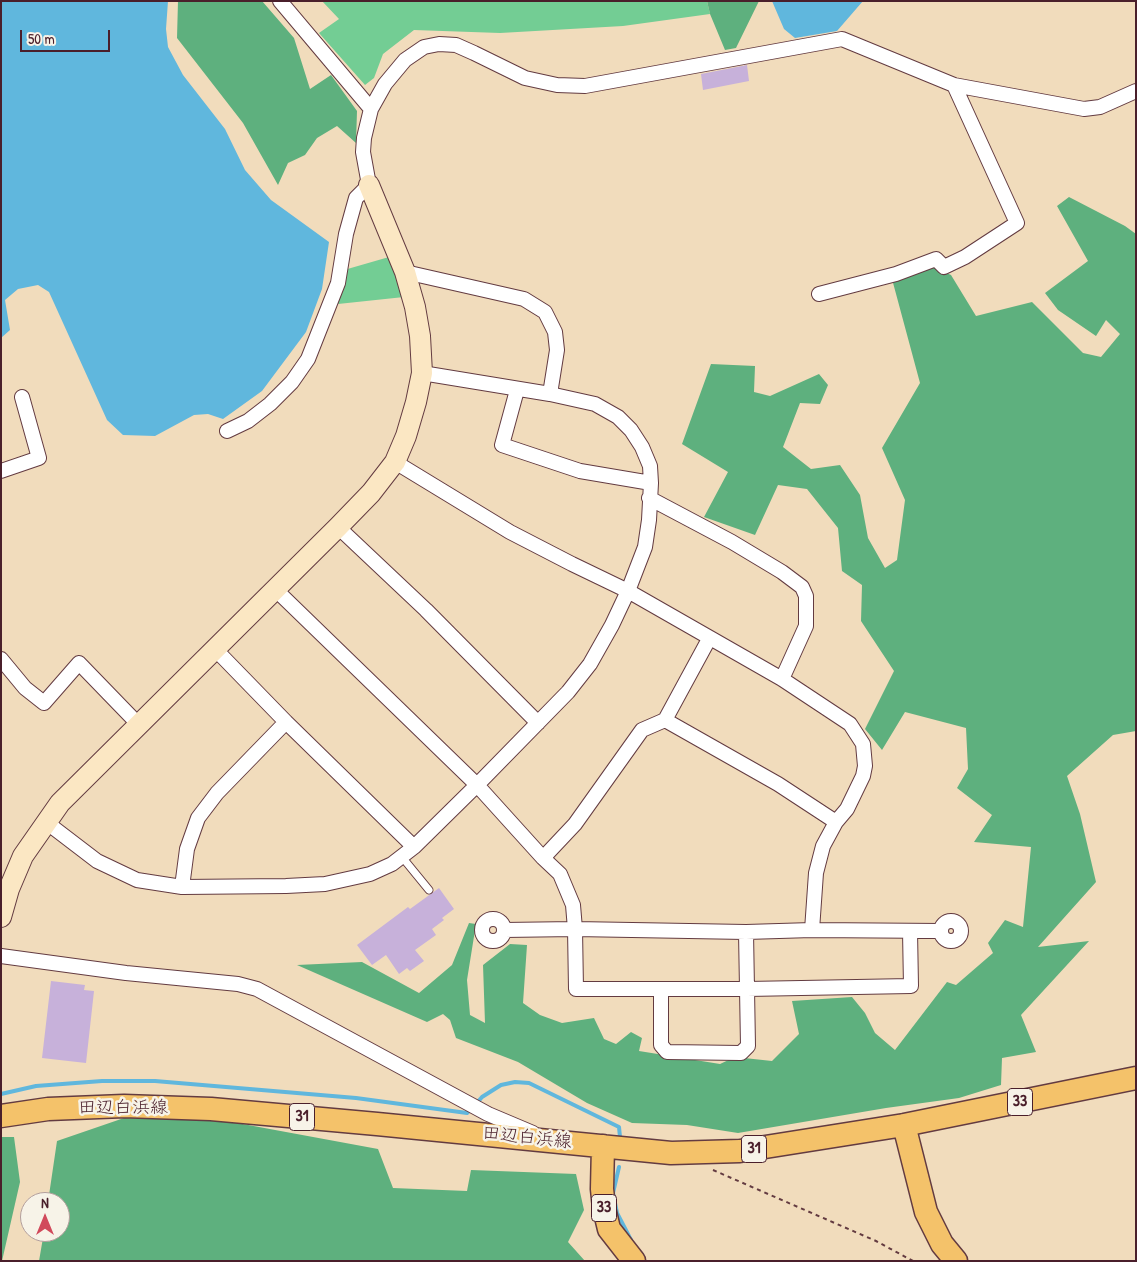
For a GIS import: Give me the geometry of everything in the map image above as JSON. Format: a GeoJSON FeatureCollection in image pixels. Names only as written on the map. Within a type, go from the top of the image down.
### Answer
{"type":"FeatureCollection","features":[{"type":"Feature","properties":{"kind":"main road","name":"33"},"geometry":{"type":"LineString","coordinates":[[904,1125],[1136,1078]]}},
{"type":"Feature","properties":{"kind":"main road","name":"田辺白浜線"},"geometry":{"type":"LineString","coordinates":[[1,1116],[48,1109],[114,1107],[211,1109],[671,1152],[740,1151],[904,1125]]}},
{"type":"Feature","properties":{"kind":"main road"},"geometry":{"type":"LineString","coordinates":[[904,1125],[926,1212],[942,1244],[956,1261]]}},
{"type":"Feature","properties":{"kind":"main road","name":"33"},"geometry":{"type":"LineString","coordinates":[[603,1146],[602,1189],[609,1229],[634,1261]]}},
{"type":"Feature","properties":{"kind":"street"},"geometry":{"type":"LineString","coordinates":[[280,1],[371,109]]}},
{"type":"Feature","properties":{"kind":"street"},"geometry":{"type":"LineString","coordinates":[[1,917],[9,889],[23,856],[60,803],[140,726],[338,527],[371,493],[395,462],[406,436],[422,373],[420,336],[415,307],[405,272],[369,185],[363,152],[364,138],[371,109],[385,84],[405,60],[424,47],[439,44],[456,45],[525,78],[557,85],[585,86],[842,39],[954,85],[1084,109],[1100,107],[1136,91]]}},
{"type":"Feature","properties":{"kind":"street"},"geometry":{"type":"LineString","coordinates":[[819,294],[896,274],[936,259],[944,267],[965,257],[1017,223],[954,85]]}},
{"type":"Feature","properties":{"kind":"street"},"geometry":{"type":"LineString","coordinates":[[227,431],[248,420],[270,404],[292,382],[308,359],[338,283],[346,234],[356,198],[369,185]]}},
{"type":"Feature","properties":{"kind":"street"},"geometry":{"type":"LineString","coordinates":[[405,272],[524,299],[545,312],[555,332],[557,350],[550,394]]}},
{"type":"Feature","properties":{"kind":"street"},"geometry":{"type":"LineString","coordinates":[[46,822],[97,861],[137,880],[182,887],[325,884],[370,874],[392,864],[414,847],[478,785],[568,692],[590,664],[628,591],[645,547],[651,483],[650,466],[642,446],[632,430],[618,416],[595,404],[550,394],[422,373]]}},
{"type":"Feature","properties":{"kind":"street"},"geometry":{"type":"LineString","coordinates":[[517,390],[502,445],[580,471],[651,483]]}},
{"type":"Feature","properties":{"kind":"street"},"geometry":{"type":"LineString","coordinates":[[1,471],[39,458],[22,397]]}},
{"type":"Feature","properties":{"kind":"street"},"geometry":{"type":"LineString","coordinates":[[395,462],[510,532],[628,591],[782,680],[850,724],[863,744],[865,766],[863,776],[847,809],[836,822],[823,846],[816,873],[812,930]]}},
{"type":"Feature","properties":{"kind":"street"},"geometry":{"type":"LineString","coordinates":[[649,498],[732,542],[782,572],[802,587],[806,596],[806,626],[782,680]]}},
{"type":"Feature","properties":{"kind":"street"},"geometry":{"type":"LineString","coordinates":[[338,527],[426,610],[538,722]]}},
{"type":"Feature","properties":{"kind":"street"},"geometry":{"type":"LineString","coordinates":[[276,590],[478,785],[543,858],[560,874],[573,905],[576,989],[747,989],[911,986],[910,931]]}},
{"type":"Feature","properties":{"kind":"street"},"geometry":{"type":"LineString","coordinates":[[543,858],[575,824],[642,730],[666,720],[709,639]]}},
{"type":"Feature","properties":{"kind":"street"},"geometry":{"type":"LineString","coordinates":[[215,649],[286,722],[414,847]]}},
{"type":"Feature","properties":{"kind":"street"},"geometry":{"type":"LineString","coordinates":[[1,659],[24,688],[44,703],[79,663],[140,726]]}},
{"type":"Feature","properties":{"kind":"street"},"geometry":{"type":"LineString","coordinates":[[666,720],[778,784],[836,822]]}},
{"type":"Feature","properties":{"kind":"street"},"geometry":{"type":"LineString","coordinates":[[182,887],[187,849],[198,818],[217,793],[286,722]]}},
{"type":"Feature","properties":{"kind":"street"},"geometry":{"type":"LineString","coordinates":[[504,930],[941,931]]}},
{"type":"Feature","properties":{"kind":"street"},"geometry":{"type":"LineString","coordinates":[[661,989],[662,1045],[668,1052],[742,1053],[748,1046],[746,932]]}},
{"type":"Feature","properties":{"kind":"street"},"geometry":{"type":"LineString","coordinates":[[1,956],[126,973],[238,984],[257,989],[488,1114],[550,1140]]}},
{"type":"Feature","properties":{"kind":"lane"},"geometry":{"type":"LineString","coordinates":[[402,856],[429,890]]}},
{"type":"Feature","properties":{"kind":"path"},"geometry":{"type":"LineString","coordinates":[[707,1168],[876,1241],[914,1261]]}},
{"type":"Feature","properties":{"kind":"green space"},"geometry":{"type":"Polygon","coordinates":[[[178,1],[262,1],[294,38],[310,89],[331,75],[357,111],[356,143],[337,126],[317,138],[305,155],[288,163],[278,185],[243,123],[177,38],[178,1]]]}},
{"type":"Feature","properties":{"kind":"green space"},"geometry":{"type":"Polygon","coordinates":[[[322,1],[707,1],[710,14],[623,26],[500,33],[414,30],[383,54],[374,78],[365,85],[319,33],[339,19],[322,1]]]}},
{"type":"Feature","properties":{"kind":"green space"},"geometry":{"type":"Polygon","coordinates":[[[707,1],[759,1],[736,48],[725,50],[710,14],[707,1]]]}},
{"type":"Feature","properties":{"kind":"green space"},"geometry":{"type":"Polygon","coordinates":[[[1069,197],[1125,226],[1136,234],[1136,731],[1113,735],[1067,776],[1080,814],[1096,882],[1038,947],[1089,941],[1021,1015],[1036,1052],[1002,1058],[1001,1085],[959,1098],[886,1108],[738,1133],[687,1125],[632,1123],[587,1103],[518,1062],[456,1038],[450,1020],[443,1014],[427,1022],[297,965],[362,962],[419,993],[452,965],[469,923],[476,924],[467,980],[470,1015],[485,1023],[483,965],[510,944],[527,945],[523,1003],[540,1015],[562,1023],[594,1018],[604,1039],[616,1044],[631,1032],[642,1038],[639,1051],[720,1064],[735,1057],[772,1061],[799,1034],[792,1001],[852,997],[865,1013],[875,1033],[895,1050],[947,982],[956,985],[993,953],[988,943],[1005,920],[1023,927],[1031,847],[974,842],[992,815],[957,788],[968,769],[966,728],[905,712],[882,750],[865,729],[894,671],[861,621],[862,585],[842,571],[838,528],[807,489],[778,485],[755,535],[704,517],[728,472],[682,444],[711,364],[755,366],[754,392],[770,396],[819,374],[828,385],[820,404],[800,403],[783,447],[811,469],[840,465],[860,495],[868,538],[885,568],[897,560],[905,500],[882,448],[920,383],[892,279],[936,262],[942,271],[951,275],[976,316],[1032,302],[1083,353],[1101,357],[1120,334],[1106,320],[1096,336],[1058,310],[1045,293],[1088,261],[1057,206],[1069,197]]]}},
{"type":"Feature","properties":{"kind":"green space"},"geometry":{"type":"Polygon","coordinates":[[[389,257],[404,297],[338,304],[344,270],[389,257]]]}},
{"type":"Feature","properties":{"kind":"green space"},"geometry":{"type":"Polygon","coordinates":[[[124,1118],[221,1120],[378,1149],[393,1188],[467,1191],[471,1170],[576,1174],[584,1210],[568,1242],[585,1261],[39,1261],[42,1242],[70,1242],[70,1192],[49,1192],[57,1141],[124,1118]]]}},
{"type":"Feature","properties":{"kind":"green space"},"geometry":{"type":"Polygon","coordinates":[[[1,1137],[14,1137],[20,1182],[2,1261],[1,1137]]]}},
{"type":"Feature","properties":{"kind":"water"},"geometry":{"type":"Polygon","coordinates":[[[1,1],[168,1],[166,29],[168,47],[183,75],[225,129],[245,170],[271,200],[329,242],[322,289],[306,332],[262,391],[223,419],[208,414],[194,415],[155,436],[123,435],[107,420],[49,292],[38,285],[18,289],[5,300],[10,330],[1,338],[1,1]]]}},
{"type":"Feature","properties":{"kind":"water"},"geometry":{"type":"Polygon","coordinates":[[[772,1],[863,1],[837,31],[795,38],[784,29],[772,1]]]}},
{"type":"Feature","properties":{"kind":"building"},"geometry":{"type":"Polygon","coordinates":[[[747,65],[749,81],[703,90],[701,74],[747,65]]]}},
{"type":"Feature","properties":{"kind":"building"},"geometry":{"type":"Polygon","coordinates":[[[439,888],[454,909],[432,929],[436,935],[415,950],[424,961],[410,971],[407,968],[399,974],[386,955],[372,965],[357,945],[408,907],[410,909],[439,888]]]}},
{"type":"Feature","properties":{"kind":"building"},"geometry":{"type":"Polygon","coordinates":[[[51,981],[85,985],[84,990],[94,991],[86,1063],[42,1058],[51,981]]]}},
{"type":"Feature","properties":{"kind":"waterway"},"geometry":{"type":"LineString","coordinates":[[1,1094],[36,1086],[102,1081],[155,1081],[356,1098],[467,1113],[471,1109]]}},
{"type":"Feature","properties":{"kind":"waterway"},"geometry":{"type":"LineString","coordinates":[[476,1104],[482,1097],[501,1085],[515,1082],[529,1083],[619,1127],[620,1137]]}},
{"type":"Feature","properties":{"kind":"waterway"},"geometry":{"type":"LineString","coordinates":[[619,1167],[613,1193],[617,1213],[631,1240]]}}]}
